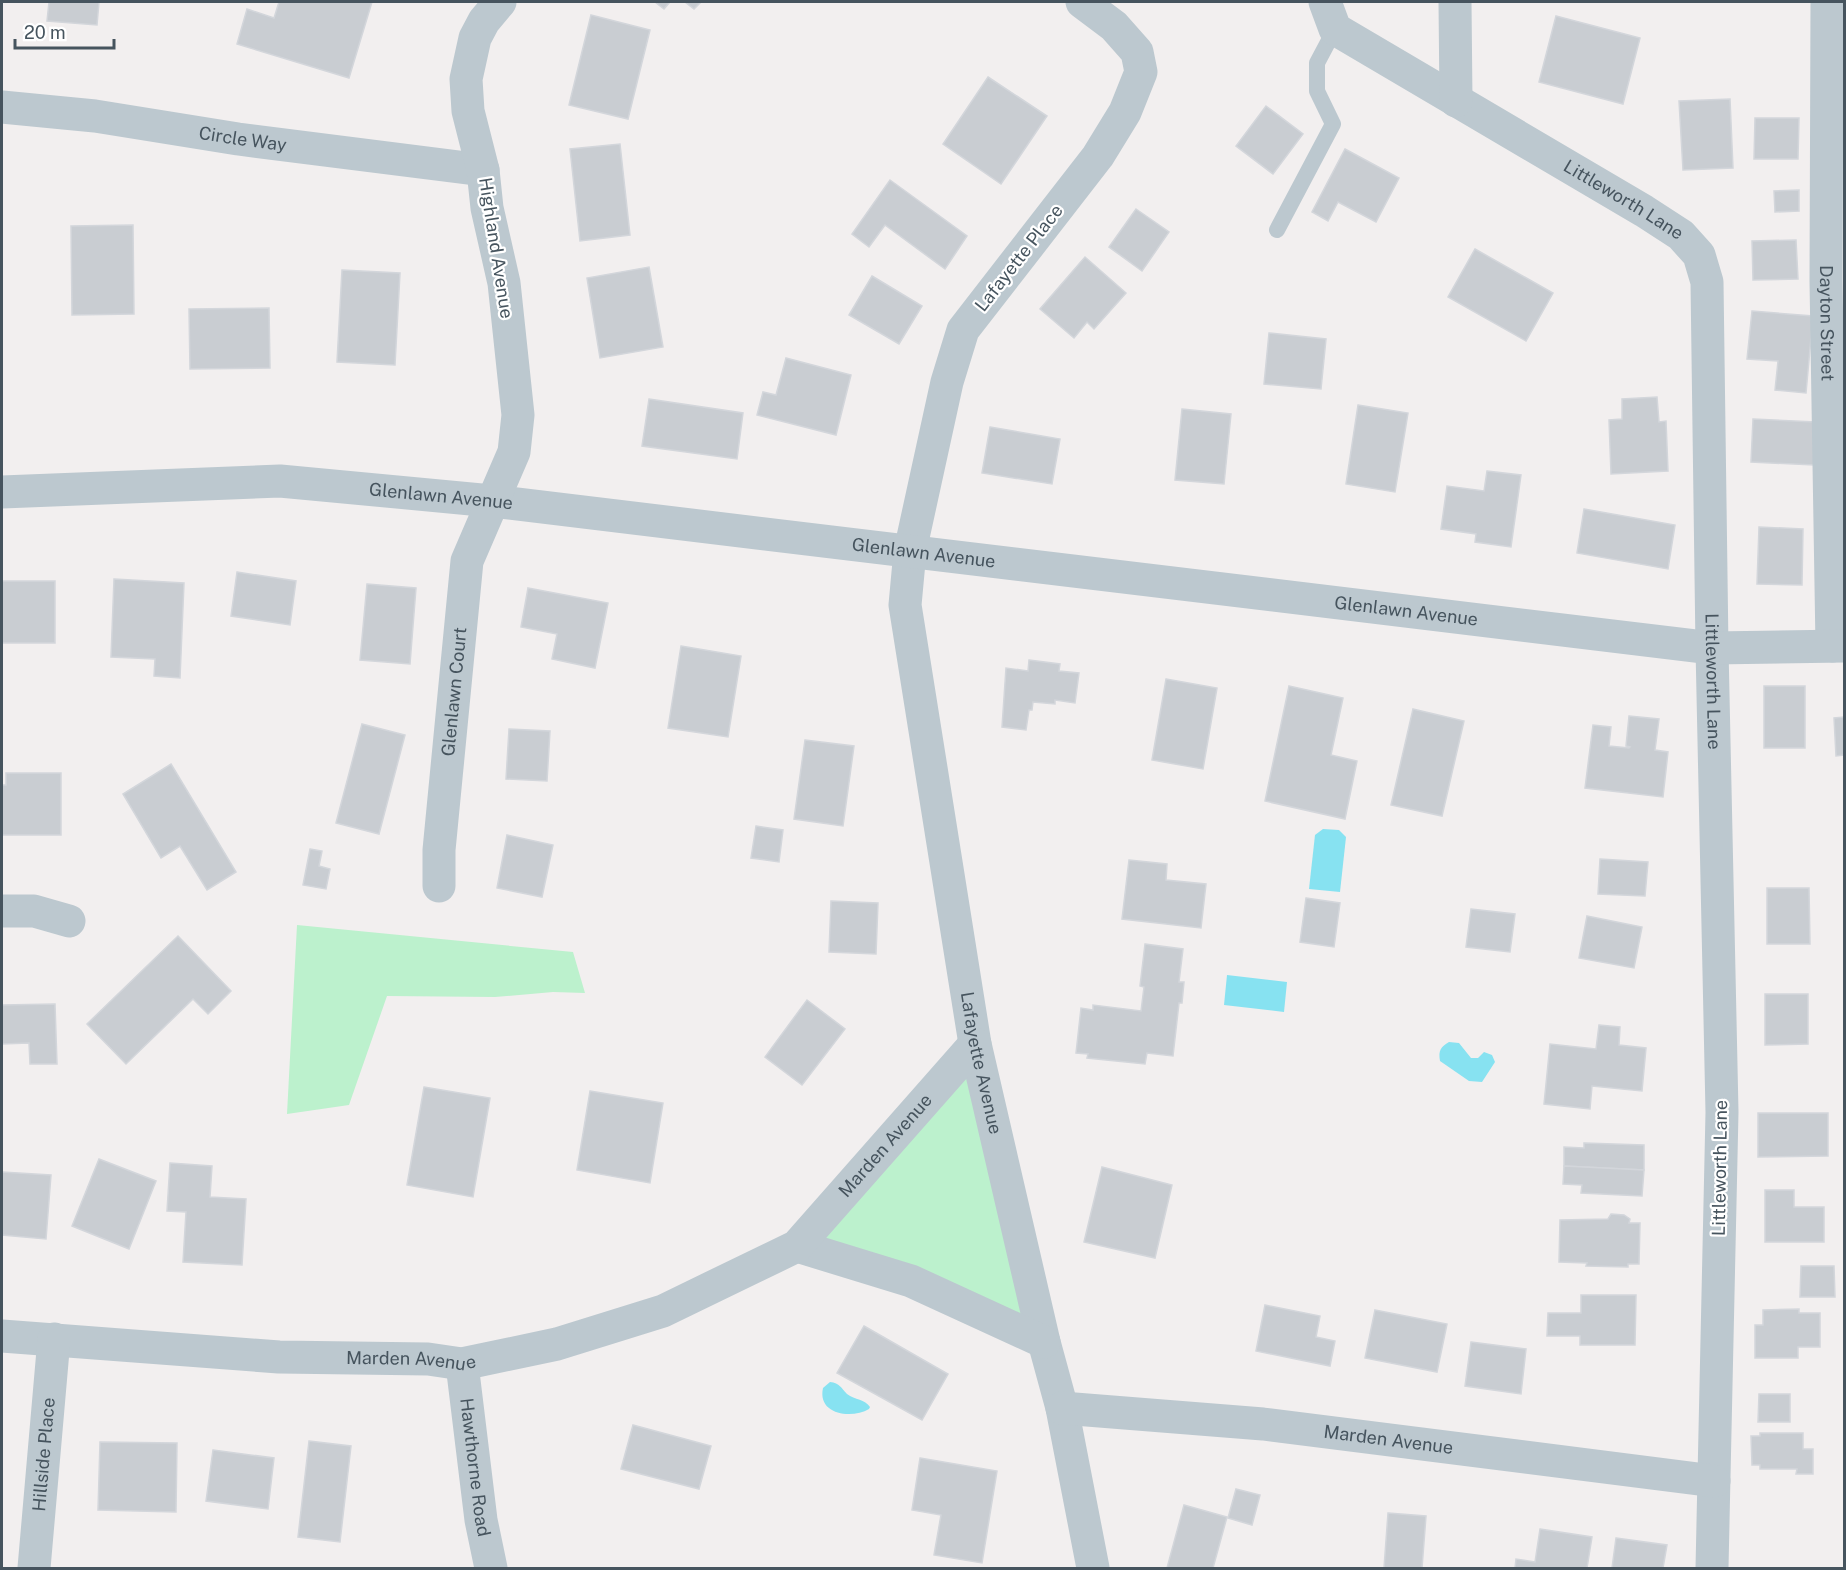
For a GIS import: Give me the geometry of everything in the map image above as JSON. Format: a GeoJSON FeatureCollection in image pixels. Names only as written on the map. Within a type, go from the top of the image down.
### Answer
{"type":"FeatureCollection","features":[{"type":"Feature","properties":{"kind":"street","name":"Highland Avenue"},"geometry":{"type":"LineString","coordinates":[[492,501],[514,452],[518,415],[504,283],[487,208],[483,170],[468,111],[465,79],[475,38],[484,21],[500,2]]}},
{"type":"Feature","properties":{"kind":"street","name":"Lafayette Place"},"geometry":{"type":"LineString","coordinates":[[910,551],[947,382],[963,330],[1098,156],[1125,112],[1141,72],[1137,52],[1114,26],[1083,2]]}},
{"type":"Feature","properties":{"kind":"street"},"geometry":{"type":"LineString","coordinates":[[1455,2],[1456,101]]}},
{"type":"Feature","properties":{"kind":"street","name":"Dayton Street"},"geometry":{"type":"LineString","coordinates":[[1827,2],[1826,281],[1838,646]]}},
{"type":"Feature","properties":{"kind":"street","name":"Littleworth Lane"},"geometry":{"type":"LineString","coordinates":[[1330,15],[1456,101],[1681,235],[1699,255],[1707,282],[1722,1112],[1712,1569]]}},
{"type":"Feature","properties":{"kind":"street","name":"Circle Way"},"geometry":{"type":"LineString","coordinates":[[2,107],[95,116],[238,139],[483,170]]}},
{"type":"Feature","properties":{"kind":"street","name":"Glenlawn Avenue"},"geometry":{"type":"LineString","coordinates":[[2,492],[280,481],[492,501],[1712,648],[1838,646]]}},
{"type":"Feature","properties":{"kind":"street","name":"Glenlawn Court"},"geometry":{"type":"LineString","coordinates":[[439,886],[439,850],[467,561],[492,501]]}},
{"type":"Feature","properties":{"kind":"street","name":"Lafayette Avenue"},"geometry":{"type":"LineString","coordinates":[[910,551],[905,605],[975,1044],[1044,1342],[1062,1408],[1093,1569]]}},
{"type":"Feature","properties":{"kind":"street"},"geometry":{"type":"LineString","coordinates":[[2,911],[34,911],[69,921]]}},
{"type":"Feature","properties":{"kind":"street","name":"Marden Avenue"},"geometry":{"type":"LineString","coordinates":[[2,1336],[279,1358],[428,1359],[462,1364],[557,1344],[663,1311],[797,1246],[975,1044]]}},
{"type":"Feature","properties":{"kind":"street"},"geometry":{"type":"LineString","coordinates":[[797,1246],[912,1281],[1044,1342]]}},
{"type":"Feature","properties":{"kind":"street","name":"Hillside Place"},"geometry":{"type":"LineString","coordinates":[[34,1569],[54,1339]]}},
{"type":"Feature","properties":{"kind":"street","name":"Hawthorne Road"},"geometry":{"type":"LineString","coordinates":[[462,1364],[481,1520],[491,1569]]}},
{"type":"Feature","properties":{"kind":"street","name":"Marden Avenue"},"geometry":{"type":"LineString","coordinates":[[1062,1408],[1263,1424],[1714,1481]]}},
{"type":"Feature","properties":{"kind":"lane"},"geometry":{"type":"LineString","coordinates":[[1277,230],[1332,124],[1317,91],[1317,63],[1330,15]]}},
{"type":"Feature","properties":{"kind":"green space"},"geometry":{"type":"Polygon","coordinates":[[[297,925],[573,952],[585,993],[553,992],[495,997],[387,996],[349,1105],[287,1114],[297,925]]]}},
{"type":"Feature","properties":{"kind":"green space"},"geometry":{"type":"Polygon","coordinates":[[[975,1044],[1044,1342],[797,1246],[975,1044]]]}},
{"type":"Feature","properties":{"kind":"water"},"geometry":{"type":"Polygon","coordinates":[[[1323,829],[1339,830],[1346,837],[1340,892],[1309,889],[1315,835],[1323,829]]]}},
{"type":"Feature","properties":{"kind":"water"},"geometry":{"type":"Polygon","coordinates":[[[1227,975],[1287,982],[1284,1012],[1224,1005],[1227,975]]]}},
{"type":"Feature","properties":{"kind":"water"},"geometry":{"type":"Polygon","coordinates":[[[1449,1042],[1459,1043],[1471,1058],[1478,1058],[1484,1052],[1492,1055],[1495,1062],[1482,1082],[1469,1081],[1440,1061],[1441,1049],[1449,1042]]]}},
{"type":"Feature","properties":{"kind":"water"},"geometry":{"type":"Polygon","coordinates":[[[830,1382],[838,1385],[850,1396],[865,1402],[870,1407],[869,1409],[854,1414],[845,1414],[830,1409],[825,1404],[823,1388],[830,1382]]]}},
{"type":"Feature","properties":{"kind":"building"},"geometry":{"type":"Polygon","coordinates":[[[49,2],[99,2],[97,25],[47,21],[49,2]]]}},
{"type":"Feature","properties":{"kind":"building"},"geometry":{"type":"Polygon","coordinates":[[[279,2],[372,2],[349,78],[237,44],[247,9],[274,18],[279,2]]]}},
{"type":"Feature","properties":{"kind":"building"},"geometry":{"type":"Polygon","coordinates":[[[655,2],[670,2],[664,9],[655,2]]]}},
{"type":"Feature","properties":{"kind":"building"},"geometry":{"type":"Polygon","coordinates":[[[685,2],[701,2],[694,9],[685,2]]]}},
{"type":"Feature","properties":{"kind":"building"},"geometry":{"type":"Polygon","coordinates":[[[591,15],[650,30],[628,119],[569,105],[591,15]]]}},
{"type":"Feature","properties":{"kind":"building"},"geometry":{"type":"Polygon","coordinates":[[[1556,16],[1640,38],[1623,104],[1539,82],[1556,16]]]}},
{"type":"Feature","properties":{"kind":"building"},"geometry":{"type":"Polygon","coordinates":[[[988,77],[1047,116],[1001,184],[943,144],[988,77]]]}},
{"type":"Feature","properties":{"kind":"building"},"geometry":{"type":"Polygon","coordinates":[[[1730,99],[1733,168],[1683,170],[1679,101],[1730,99]]]}},
{"type":"Feature","properties":{"kind":"building"},"geometry":{"type":"Polygon","coordinates":[[[1266,106],[1303,134],[1273,174],[1236,146],[1266,106]]]}},
{"type":"Feature","properties":{"kind":"building"},"geometry":{"type":"Polygon","coordinates":[[[1755,118],[1799,118],[1798,159],[1754,159],[1755,118]]]}},
{"type":"Feature","properties":{"kind":"building"},"geometry":{"type":"Polygon","coordinates":[[[620,144],[630,235],[580,241],[570,149],[620,144]]]}},
{"type":"Feature","properties":{"kind":"building"},"geometry":{"type":"Polygon","coordinates":[[[1345,149],[1399,178],[1376,222],[1338,202],[1328,221],[1312,212],[1345,149]]]}},
{"type":"Feature","properties":{"kind":"building"},"geometry":{"type":"Polygon","coordinates":[[[890,180],[967,236],[945,269],[885,225],[869,247],[852,234],[890,180]]]}},
{"type":"Feature","properties":{"kind":"building"},"geometry":{"type":"Polygon","coordinates":[[[1799,190],[1799,211],[1775,212],[1774,191],[1799,190]]]}},
{"type":"Feature","properties":{"kind":"building"},"geometry":{"type":"Polygon","coordinates":[[[1136,209],[1169,232],[1142,271],[1109,247],[1136,209]]]}},
{"type":"Feature","properties":{"kind":"building"},"geometry":{"type":"Polygon","coordinates":[[[133,225],[134,314],[72,315],[71,226],[133,225]]]}},
{"type":"Feature","properties":{"kind":"building"},"geometry":{"type":"Polygon","coordinates":[[[1796,240],[1798,279],[1753,280],[1752,241],[1796,240]]]}},
{"type":"Feature","properties":{"kind":"building"},"geometry":{"type":"Polygon","coordinates":[[[1475,249],[1553,293],[1526,341],[1448,297],[1475,249]]]}},
{"type":"Feature","properties":{"kind":"building"},"geometry":{"type":"Polygon","coordinates":[[[1085,257],[1126,293],[1094,329],[1087,322],[1074,338],[1040,309],[1085,257]]]}},
{"type":"Feature","properties":{"kind":"building"},"geometry":{"type":"Polygon","coordinates":[[[649,267],[663,347],[600,358],[587,278],[649,267]]]}},
{"type":"Feature","properties":{"kind":"building"},"geometry":{"type":"Polygon","coordinates":[[[342,270],[400,273],[395,365],[337,362],[342,270]]]}},
{"type":"Feature","properties":{"kind":"building"},"geometry":{"type":"Polygon","coordinates":[[[872,276],[922,306],[899,344],[849,315],[872,276]]]}},
{"type":"Feature","properties":{"kind":"building"},"geometry":{"type":"Polygon","coordinates":[[[269,308],[270,368],[190,369],[189,309],[269,308]]]}},
{"type":"Feature","properties":{"kind":"building"},"geometry":{"type":"Polygon","coordinates":[[[1752,311],[1813,316],[1806,393],[1775,390],[1778,361],[1747,359],[1752,311]]]}},
{"type":"Feature","properties":{"kind":"building"},"geometry":{"type":"Polygon","coordinates":[[[1269,333],[1326,339],[1321,389],[1264,384],[1269,333]]]}},
{"type":"Feature","properties":{"kind":"building"},"geometry":{"type":"Polygon","coordinates":[[[786,358],[851,375],[836,435],[757,415],[763,392],[776,395],[786,358]]]}},
{"type":"Feature","properties":{"kind":"building"},"geometry":{"type":"Polygon","coordinates":[[[1657,397],[1659,422],[1666,421],[1668,471],[1611,474],[1609,420],[1622,419],[1622,399],[1657,397]]]}},
{"type":"Feature","properties":{"kind":"building"},"geometry":{"type":"Polygon","coordinates":[[[649,399],[743,413],[737,459],[642,446],[649,399]]]}},
{"type":"Feature","properties":{"kind":"building"},"geometry":{"type":"Polygon","coordinates":[[[1358,405],[1408,413],[1395,492],[1346,484],[1358,405]]]}},
{"type":"Feature","properties":{"kind":"building"},"geometry":{"type":"Polygon","coordinates":[[[1182,409],[1231,414],[1224,484],[1175,480],[1182,409]]]}},
{"type":"Feature","properties":{"kind":"building"},"geometry":{"type":"Polygon","coordinates":[[[1753,419],[1816,422],[1814,465],[1751,462],[1753,419]]]}},
{"type":"Feature","properties":{"kind":"building"},"geometry":{"type":"Polygon","coordinates":[[[990,427],[1060,439],[1052,484],[982,473],[990,427]]]}},
{"type":"Feature","properties":{"kind":"building"},"geometry":{"type":"Polygon","coordinates":[[[1487,471],[1521,475],[1511,547],[1475,542],[1476,534],[1441,529],[1447,486],[1484,491],[1487,471]]]}},
{"type":"Feature","properties":{"kind":"building"},"geometry":{"type":"Polygon","coordinates":[[[1584,509],[1675,525],[1668,569],[1577,553],[1584,509]]]}},
{"type":"Feature","properties":{"kind":"building"},"geometry":{"type":"Polygon","coordinates":[[[1759,527],[1803,529],[1802,585],[1757,584],[1759,527]]]}},
{"type":"Feature","properties":{"kind":"building"},"geometry":{"type":"Polygon","coordinates":[[[237,572],[296,581],[290,625],[231,616],[237,572]]]}},
{"type":"Feature","properties":{"kind":"building"},"geometry":{"type":"Polygon","coordinates":[[[114,579],[184,583],[180,678],[154,676],[155,659],[111,657],[114,579]]]}},
{"type":"Feature","properties":{"kind":"building"},"geometry":{"type":"Polygon","coordinates":[[[2,581],[55,581],[55,643],[2,643],[2,581]]]}},
{"type":"Feature","properties":{"kind":"building"},"geometry":{"type":"Polygon","coordinates":[[[367,584],[416,588],[410,664],[360,660],[367,584]]]}},
{"type":"Feature","properties":{"kind":"building"},"geometry":{"type":"Polygon","coordinates":[[[528,588],[608,603],[595,668],[552,659],[557,634],[521,627],[528,588]]]}},
{"type":"Feature","properties":{"kind":"building"},"geometry":{"type":"Polygon","coordinates":[[[681,646],[741,656],[728,737],[668,728],[681,646]]]}},
{"type":"Feature","properties":{"kind":"building"},"geometry":{"type":"Polygon","coordinates":[[[1029,660],[1060,664],[1059,671],[1079,673],[1075,703],[1055,700],[1055,704],[1033,702],[1032,710],[1029,710],[1026,730],[1002,727],[1006,668],[1028,671],[1029,660]]]}},
{"type":"Feature","properties":{"kind":"building"},"geometry":{"type":"Polygon","coordinates":[[[1166,679],[1217,688],[1203,769],[1152,760],[1166,679]]]}},
{"type":"Feature","properties":{"kind":"building"},"geometry":{"type":"Polygon","coordinates":[[[1289,686],[1343,698],[1331,755],[1357,761],[1345,819],[1265,801],[1289,686]]]}},
{"type":"Feature","properties":{"kind":"building"},"geometry":{"type":"Polygon","coordinates":[[[1764,686],[1805,686],[1805,748],[1764,748],[1764,686]]]}},
{"type":"Feature","properties":{"kind":"building"},"geometry":{"type":"Polygon","coordinates":[[[1413,709],[1464,721],[1442,816],[1391,805],[1413,709]]]}},
{"type":"Feature","properties":{"kind":"building"},"geometry":{"type":"Polygon","coordinates":[[[1629,716],[1659,719],[1655,750],[1668,752],[1663,797],[1585,788],[1593,725],[1611,727],[1609,746],[1629,748],[1626,746],[1629,716]]]}},
{"type":"Feature","properties":{"kind":"building"},"geometry":{"type":"Polygon","coordinates":[[[1844,717],[1844,755],[1836,756],[1834,718],[1844,717]]]}},
{"type":"Feature","properties":{"kind":"building"},"geometry":{"type":"Polygon","coordinates":[[[362,724],[405,735],[379,834],[336,823],[362,724]]]}},
{"type":"Feature","properties":{"kind":"building"},"geometry":{"type":"Polygon","coordinates":[[[509,729],[550,731],[547,781],[506,779],[509,729]]]}},
{"type":"Feature","properties":{"kind":"building"},"geometry":{"type":"Polygon","coordinates":[[[805,740],[854,746],[843,826],[794,819],[805,740]]]}},
{"type":"Feature","properties":{"kind":"building"},"geometry":{"type":"Polygon","coordinates":[[[171,764],[236,872],[207,890],[180,846],[161,858],[123,794],[171,764]]]}},
{"type":"Feature","properties":{"kind":"building"},"geometry":{"type":"Polygon","coordinates":[[[6,773],[61,773],[61,835],[2,835],[2,785],[6,785],[6,773]]]}},
{"type":"Feature","properties":{"kind":"building"},"geometry":{"type":"Polygon","coordinates":[[[756,826],[783,830],[779,862],[751,858],[756,826]]]}},
{"type":"Feature","properties":{"kind":"building"},"geometry":{"type":"Polygon","coordinates":[[[507,835],[553,845],[542,897],[497,888],[507,835]]]}},
{"type":"Feature","properties":{"kind":"building"},"geometry":{"type":"Polygon","coordinates":[[[310,849],[322,851],[319,866],[330,869],[326,889],[303,885],[310,849]]]}},
{"type":"Feature","properties":{"kind":"building"},"geometry":{"type":"Polygon","coordinates":[[[1600,859],[1648,862],[1645,896],[1598,894],[1600,859]]]}},
{"type":"Feature","properties":{"kind":"building"},"geometry":{"type":"Polygon","coordinates":[[[1129,860],[1167,864],[1166,880],[1206,884],[1201,928],[1122,919],[1129,860]]]}},
{"type":"Feature","properties":{"kind":"building"},"geometry":{"type":"Polygon","coordinates":[[[1767,888],[1809,888],[1810,944],[1767,944],[1767,888]]]}},
{"type":"Feature","properties":{"kind":"building"},"geometry":{"type":"Polygon","coordinates":[[[1306,898],[1340,903],[1334,947],[1300,942],[1306,898]]]}},
{"type":"Feature","properties":{"kind":"building"},"geometry":{"type":"Polygon","coordinates":[[[831,901],[878,903],[876,954],[829,952],[831,901]]]}},
{"type":"Feature","properties":{"kind":"building"},"geometry":{"type":"Polygon","coordinates":[[[1471,909],[1515,914],[1510,952],[1466,947],[1471,909]]]}},
{"type":"Feature","properties":{"kind":"building"},"geometry":{"type":"Polygon","coordinates":[[[1587,916],[1642,927],[1634,968],[1579,958],[1587,916]]]}},
{"type":"Feature","properties":{"kind":"building"},"geometry":{"type":"Polygon","coordinates":[[[178,936],[231,991],[208,1014],[193,999],[126,1064],[87,1024],[178,936]]]}},
{"type":"Feature","properties":{"kind":"building"},"geometry":{"type":"Polygon","coordinates":[[[1145,944],[1183,949],[1179,982],[1184,982],[1182,1003],[1179,1003],[1173,1056],[1147,1053],[1145,1064],[1087,1058],[1088,1054],[1076,1053],[1081,1008],[1093,1010],[1093,1005],[1141,1011],[1144,987],[1140,986],[1145,944]]]}},
{"type":"Feature","properties":{"kind":"building"},"geometry":{"type":"Polygon","coordinates":[[[1765,994],[1808,994],[1808,1044],[1765,1045],[1765,994]]]}},
{"type":"Feature","properties":{"kind":"building"},"geometry":{"type":"Polygon","coordinates":[[[807,1000],[845,1029],[802,1085],[765,1057],[807,1000]]]}},
{"type":"Feature","properties":{"kind":"building"},"geometry":{"type":"Polygon","coordinates":[[[55,1004],[57,1064],[30,1064],[29,1043],[2,1044],[2,1005],[55,1004]]]}},
{"type":"Feature","properties":{"kind":"building"},"geometry":{"type":"Polygon","coordinates":[[[1599,1025],[1620,1027],[1619,1045],[1646,1048],[1642,1091],[1592,1086],[1590,1109],[1544,1104],[1550,1044],[1596,1049],[1599,1025]]]}},
{"type":"Feature","properties":{"kind":"building"},"geometry":{"type":"Polygon","coordinates":[[[424,1087],[490,1098],[473,1197],[407,1185],[424,1087]]]}},
{"type":"Feature","properties":{"kind":"building"},"geometry":{"type":"Polygon","coordinates":[[[590,1091],[663,1103],[650,1183],[577,1170],[590,1091]]]}},
{"type":"Feature","properties":{"kind":"building"},"geometry":{"type":"Polygon","coordinates":[[[1758,1113],[1828,1113],[1828,1156],[1758,1157],[1758,1113]]]}},
{"type":"Feature","properties":{"kind":"building"},"geometry":{"type":"Polygon","coordinates":[[[1584,1143],[1644,1145],[1644,1170],[1564,1166],[1564,1147],[1584,1148],[1584,1143]]]}},
{"type":"Feature","properties":{"kind":"building"},"geometry":{"type":"Polygon","coordinates":[[[99,1159],[156,1181],[129,1249],[72,1226],[99,1159]]]}},
{"type":"Feature","properties":{"kind":"building"},"geometry":{"type":"Polygon","coordinates":[[[170,1163],[212,1166],[210,1197],[246,1199],[242,1265],[183,1262],[186,1212],[167,1211],[170,1163]]]}},
{"type":"Feature","properties":{"kind":"building"},"geometry":{"type":"Polygon","coordinates":[[[1564,1166],[1644,1170],[1642,1196],[1581,1193],[1582,1185],[1563,1184],[1564,1166]]]}},
{"type":"Feature","properties":{"kind":"building"},"geometry":{"type":"Polygon","coordinates":[[[1102,1167],[1172,1185],[1155,1258],[1084,1242],[1102,1167]]]}},
{"type":"Feature","properties":{"kind":"building"},"geometry":{"type":"Polygon","coordinates":[[[2,1172],[51,1175],[46,1239],[2,1235],[2,1172]]]}},
{"type":"Feature","properties":{"kind":"building"},"geometry":{"type":"Polygon","coordinates":[[[1765,1190],[1794,1190],[1794,1207],[1824,1207],[1824,1242],[1765,1242],[1765,1190]]]}},
{"type":"Feature","properties":{"kind":"building"},"geometry":{"type":"Polygon","coordinates":[[[1611,1214],[1624,1215],[1630,1219],[1629,1223],[1640,1223],[1639,1264],[1628,1264],[1628,1267],[1586,1266],[1587,1263],[1559,1262],[1560,1220],[1608,1219],[1611,1214]]]}},
{"type":"Feature","properties":{"kind":"building"},"geometry":{"type":"Polygon","coordinates":[[[1801,1266],[1834,1266],[1835,1297],[1800,1297],[1801,1266]]]}},
{"type":"Feature","properties":{"kind":"building"},"geometry":{"type":"Polygon","coordinates":[[[1581,1295],[1636,1295],[1635,1345],[1580,1345],[1580,1336],[1547,1336],[1548,1313],[1581,1313],[1581,1295]]]}},
{"type":"Feature","properties":{"kind":"building"},"geometry":{"type":"Polygon","coordinates":[[[1265,1305],[1320,1316],[1316,1337],[1335,1341],[1330,1366],[1256,1351],[1265,1305]]]}},
{"type":"Feature","properties":{"kind":"building"},"geometry":{"type":"Polygon","coordinates":[[[1799,1309],[1799,1313],[1820,1313],[1820,1347],[1798,1347],[1798,1358],[1755,1358],[1755,1325],[1763,1325],[1763,1310],[1799,1309]]]}},
{"type":"Feature","properties":{"kind":"building"},"geometry":{"type":"Polygon","coordinates":[[[1375,1310],[1447,1324],[1437,1372],[1365,1358],[1375,1310]]]}},
{"type":"Feature","properties":{"kind":"building"},"geometry":{"type":"Polygon","coordinates":[[[864,1326],[948,1374],[922,1420],[837,1373],[864,1326]]]}},
{"type":"Feature","properties":{"kind":"building"},"geometry":{"type":"Polygon","coordinates":[[[1471,1342],[1526,1349],[1521,1394],[1465,1386],[1471,1342]]]}},
{"type":"Feature","properties":{"kind":"building"},"geometry":{"type":"Polygon","coordinates":[[[1759,1394],[1790,1394],[1790,1422],[1758,1422],[1759,1394]]]}},
{"type":"Feature","properties":{"kind":"building"},"geometry":{"type":"Polygon","coordinates":[[[633,1425],[711,1446],[699,1489],[621,1469],[633,1425]]]}},
{"type":"Feature","properties":{"kind":"building"},"geometry":{"type":"Polygon","coordinates":[[[1760,1433],[1803,1433],[1803,1449],[1813,1449],[1813,1474],[1796,1474],[1797,1469],[1760,1469],[1760,1465],[1752,1465],[1751,1436],[1760,1436],[1760,1433]]]}},
{"type":"Feature","properties":{"kind":"building"},"geometry":{"type":"Polygon","coordinates":[[[309,1441],[351,1446],[340,1542],[298,1537],[309,1441]]]}},
{"type":"Feature","properties":{"kind":"building"},"geometry":{"type":"Polygon","coordinates":[[[100,1442],[177,1443],[176,1512],[98,1510],[100,1442]]]}},
{"type":"Feature","properties":{"kind":"building"},"geometry":{"type":"Polygon","coordinates":[[[213,1450],[274,1458],[268,1509],[206,1501],[213,1450]]]}},
{"type":"Feature","properties":{"kind":"building"},"geometry":{"type":"Polygon","coordinates":[[[920,1458],[997,1471],[982,1563],[934,1555],[941,1515],[912,1510],[920,1458]]]}},
{"type":"Feature","properties":{"kind":"building"},"geometry":{"type":"Polygon","coordinates":[[[1236,1489],[1260,1495],[1252,1525],[1228,1518],[1236,1489]]]}},
{"type":"Feature","properties":{"kind":"building"},"geometry":{"type":"Polygon","coordinates":[[[1184,1505],[1227,1517],[1213,1568],[1167,1568],[1184,1505]]]}},
{"type":"Feature","properties":{"kind":"building"},"geometry":{"type":"Polygon","coordinates":[[[1388,1513],[1426,1516],[1422,1568],[1384,1568],[1388,1513]]]}},
{"type":"Feature","properties":{"kind":"building"},"geometry":{"type":"Polygon","coordinates":[[[1540,1529],[1592,1537],[1587,1568],[1515,1568],[1516,1559],[1535,1562],[1540,1529]]]}},
{"type":"Feature","properties":{"kind":"building"},"geometry":{"type":"Polygon","coordinates":[[[1616,1538],[1667,1545],[1663,1568],[1612,1568],[1616,1538]]]}}]}
